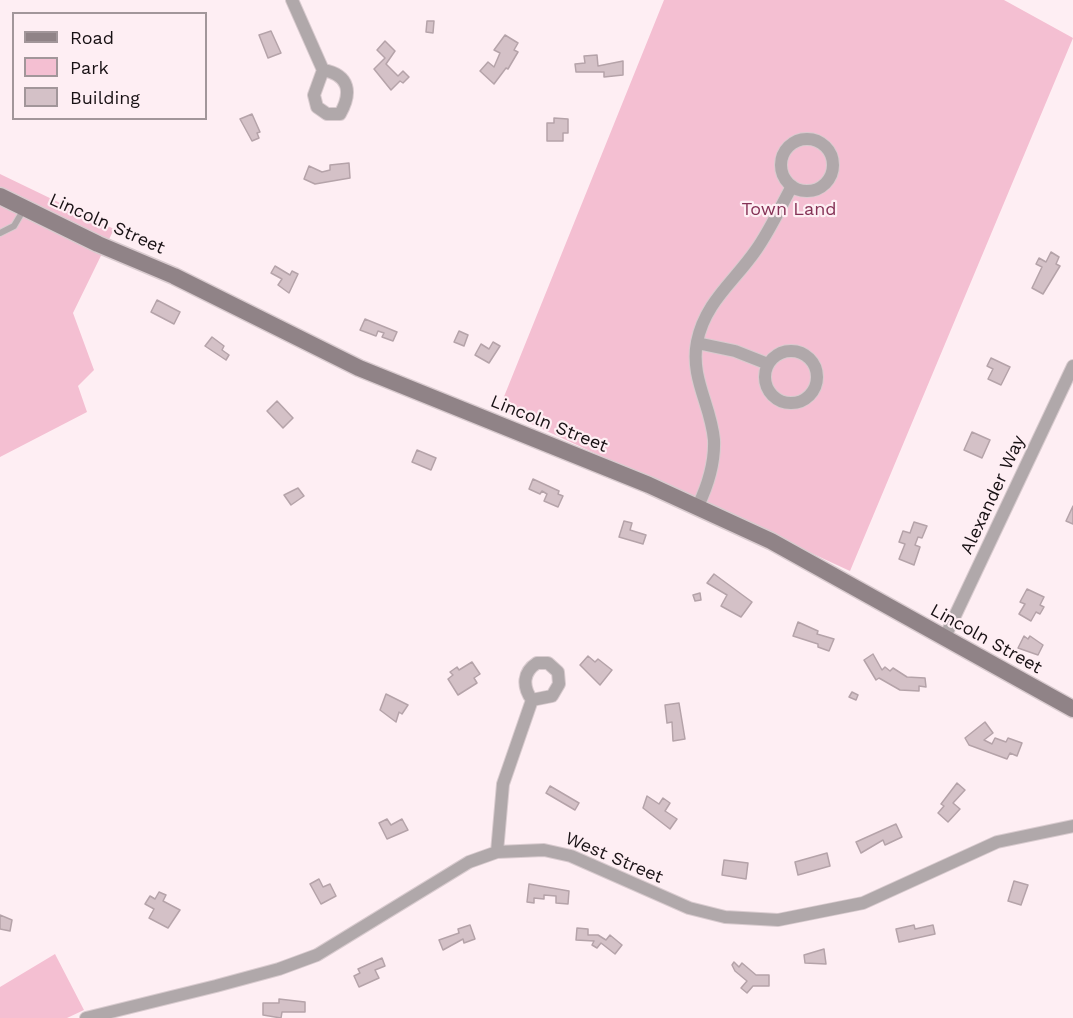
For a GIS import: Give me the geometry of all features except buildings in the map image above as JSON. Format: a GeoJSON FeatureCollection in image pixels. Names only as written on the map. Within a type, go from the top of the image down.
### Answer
{"type":"FeatureCollection","features":[{"type":"Feature","properties":{"kind":"main road","name":"Lincoln Street"},"geometry":{"type":"LineString","coordinates":[[2,199],[98,244],[174,276],[359,368],[698,506],[810,561],[944,639],[1073,709]]}},
{"type":"Feature","properties":{"kind":"street"},"geometry":{"type":"LineString","coordinates":[[292,0],[323,70]]}},
{"type":"Feature","properties":{"kind":"street"},"geometry":{"type":"LineString","coordinates":[[806,139],[823,144],[832,159],[833,168],[826,183],[811,191],[803,191],[792,186],[781,170],[784,153],[790,146],[806,139]]}},
{"type":"Feature","properties":{"kind":"street"},"geometry":{"type":"LineString","coordinates":[[698,506],[711,472],[714,438],[696,374],[697,343],[702,322],[710,306],[754,253],[792,186]]}},
{"type":"Feature","properties":{"kind":"street"},"geometry":{"type":"LineString","coordinates":[[697,343],[735,351],[768,364]]}},
{"type":"Feature","properties":{"kind":"street"},"geometry":{"type":"LineString","coordinates":[[781,352],[799,352],[807,356],[817,370],[815,388],[803,400],[795,402],[780,400],[768,389],[765,372],[768,364],[781,352]]}},
{"type":"Feature","properties":{"kind":"street","name":"Alexander Way"},"geometry":{"type":"LineString","coordinates":[[944,639],[1073,366]]}},
{"type":"Feature","properties":{"kind":"street"},"geometry":{"type":"LineString","coordinates":[[497,852],[503,784],[532,700]]}},
{"type":"Feature","properties":{"kind":"street","name":"West Street"},"geometry":{"type":"LineString","coordinates":[[86,1018],[227,983],[317,955],[469,862],[497,852],[544,850],[572,856],[689,908],[725,917],[778,920],[863,903],[997,842],[1073,826]]}},
{"type":"Feature","properties":{"kind":"lane"},"geometry":{"type":"LineString","coordinates":[[0,233],[14,226],[25,208]]}},
{"type":"Feature","properties":{"kind":"green space","name":"Town Land"},"geometry":{"type":"Polygon","coordinates":[[[664,0],[1004,0],[1073,38],[850,571],[499,409],[664,0]]]}},
{"type":"Feature","properties":{"kind":"green space"},"geometry":{"type":"Polygon","coordinates":[[[0,174],[114,229],[73,313],[94,370],[78,386],[87,412],[0,457],[0,174]]]}},
{"type":"Feature","properties":{"kind":"green space"},"geometry":{"type":"Polygon","coordinates":[[[55,954],[84,1010],[67,1018],[0,1018],[0,987],[55,954]]]}}]}
